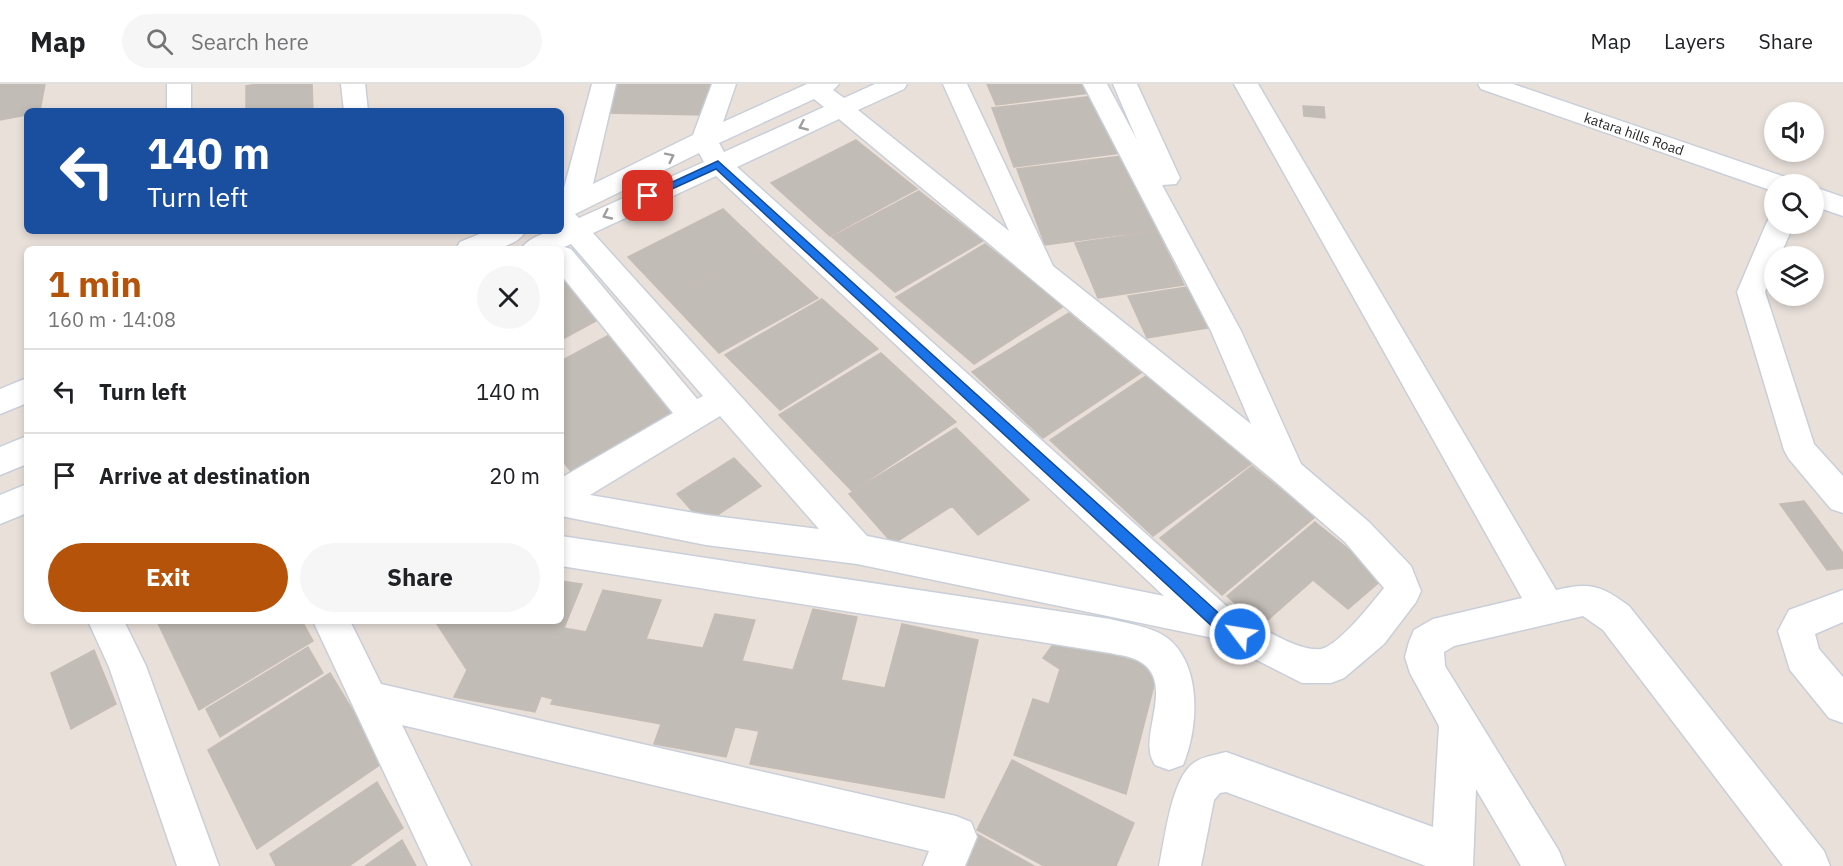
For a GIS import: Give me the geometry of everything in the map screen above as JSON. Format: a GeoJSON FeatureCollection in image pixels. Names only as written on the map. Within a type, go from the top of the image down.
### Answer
{"type":"FeatureCollection","features":[{"type":"Feature","properties":{"kind":"street"},"geometry":{"type":"LineString","coordinates":[[179,84],[179,108]]}},
{"type":"Feature","properties":{"kind":"street"},"geometry":{"type":"LineString","coordinates":[[353,84],[357,108]]}},
{"type":"Feature","properties":{"kind":"street"},"geometry":{"type":"LineString","coordinates":[[564,216],[604,84]]}},
{"type":"Feature","properties":{"kind":"street"},"geometry":{"type":"LineString","coordinates":[[711,152],[724,84]]}},
{"type":"Feature","properties":{"kind":"street"},"geometry":{"type":"LineString","coordinates":[[564,229],[828,94],[895,84]]}},
{"type":"Feature","properties":{"kind":"street"},"geometry":{"type":"LineString","coordinates":[[955,84],[1042,272]]}},
{"type":"Feature","properties":{"kind":"street"},"geometry":{"type":"LineString","coordinates":[[1095,84],[1226,332],[1290,474]]}},
{"type":"Feature","properties":{"kind":"street"},"geometry":{"type":"LineString","coordinates":[[1125,84],[1172,190]]}},
{"type":"Feature","properties":{"kind":"street"},"geometry":{"type":"LineString","coordinates":[[1246,84],[1547,608]]}},
{"type":"Feature","properties":{"kind":"street","name":"katara hills Road"},"geometry":{"type":"LineString","coordinates":[[1490,84],[1764,179]]}},
{"type":"Feature","properties":{"kind":"street"},"geometry":{"type":"LineString","coordinates":[[711,152],[1219,623],[1302,666],[1331,666],[1371,632],[1403,591],[1400,577],[1357,532],[1290,474],[828,94]]}},
{"type":"Feature","properties":{"kind":"street"},"geometry":{"type":"LineString","coordinates":[[1824,200],[1843,207]]}},
{"type":"Feature","properties":{"kind":"street"},"geometry":{"type":"LineString","coordinates":[[477,246],[505,234]]}},
{"type":"Feature","properties":{"kind":"street"},"geometry":{"type":"LineString","coordinates":[[560,234],[693,416]]}},
{"type":"Feature","properties":{"kind":"street"},"geometry":{"type":"LineString","coordinates":[[561,234],[723,399],[857,549]]}},
{"type":"Feature","properties":{"kind":"street"},"geometry":{"type":"LineString","coordinates":[[1776,234],[1751,292],[1800,450],[1843,499]]}},
{"type":"Feature","properties":{"kind":"street"},"geometry":{"type":"LineString","coordinates":[[0,402],[24,391]]}},
{"type":"Feature","properties":{"kind":"street"},"geometry":{"type":"LineString","coordinates":[[564,494],[723,399]]}},
{"type":"Feature","properties":{"kind":"street"},"geometry":{"type":"LineString","coordinates":[[0,462],[24,450]]}},
{"type":"Feature","properties":{"kind":"street"},"geometry":{"type":"LineString","coordinates":[[0,510],[24,499]]}},
{"type":"Feature","properties":{"kind":"street"},"geometry":{"type":"LineString","coordinates":[[564,500],[568,505],[706,530],[857,549],[1219,623]]}},
{"type":"Feature","properties":{"kind":"street"},"geometry":{"type":"LineString","coordinates":[[564,551],[1110,636],[1142,644],[1159,653],[1176,689],[1168,751]]}},
{"type":"Feature","properties":{"kind":"street"},"geometry":{"type":"LineString","coordinates":[[1544,866],[1429,673],[1424,657],[1427,642],[1446,631],[1583,600],[1599,605],[1616,618],[1809,866]]}},
{"type":"Feature","properties":{"kind":"street"},"geometry":{"type":"LineString","coordinates":[[1843,606],[1802,622],[1796,631],[1803,658],[1843,705]]}},
{"type":"Feature","properties":{"kind":"street"},"geometry":{"type":"LineString","coordinates":[[107,624],[127,666],[198,866]]}},
{"type":"Feature","properties":{"kind":"street"},"geometry":{"type":"LineString","coordinates":[[333,624],[450,866]]}},
{"type":"Feature","properties":{"kind":"street"},"geometry":{"type":"LineString","coordinates":[[371,700],[956,837],[944,866]]}},
{"type":"Feature","properties":{"kind":"street"},"geometry":{"type":"LineString","coordinates":[[1180,866],[1196,791],[1208,776],[1226,772],[1452,860],[1459,722]]}},
{"type":"Feature","properties":{"kind":"building"},"geometry":{"type":"Polygon","coordinates":[[[0,84],[45,84],[41,108],[24,108],[24,116],[0,120],[0,84]]]}},
{"type":"Feature","properties":{"kind":"building"},"geometry":{"type":"Polygon","coordinates":[[[312,84],[313,108],[246,108],[246,86],[312,84]]]}},
{"type":"Feature","properties":{"kind":"building"},"geometry":{"type":"Polygon","coordinates":[[[615,84],[712,84],[703,115],[605,113],[615,84]]]}},
{"type":"Feature","properties":{"kind":"building"},"geometry":{"type":"Polygon","coordinates":[[[987,84],[1086,84],[1091,93],[996,105],[987,84]]]}},
{"type":"Feature","properties":{"kind":"building"},"geometry":{"type":"Polygon","coordinates":[[[1094,96],[1122,153],[1014,167],[992,108],[1094,96]]]}},
{"type":"Feature","properties":{"kind":"building"},"geometry":{"type":"Polygon","coordinates":[[[1303,106],[1324,107],[1325,118],[1304,116],[1303,106]]]}},
{"type":"Feature","properties":{"kind":"building"},"geometry":{"type":"Polygon","coordinates":[[[856,140],[917,189],[830,236],[771,183],[856,140]]]}},
{"type":"Feature","properties":{"kind":"building"},"geometry":{"type":"Polygon","coordinates":[[[1122,156],[1157,230],[1045,245],[1017,169],[1122,156]]]}},
{"type":"Feature","properties":{"kind":"building"},"geometry":{"type":"Polygon","coordinates":[[[919,191],[983,241],[895,292],[832,237],[919,191]]]}},
{"type":"Feature","properties":{"kind":"building"},"geometry":{"type":"Polygon","coordinates":[[[723,209],[763,247],[667,298],[628,257],[723,209]]]}},
{"type":"Feature","properties":{"kind":"building"},"geometry":{"type":"Polygon","coordinates":[[[1157,231],[1184,285],[1098,298],[1075,243],[1157,231]]]}},
{"type":"Feature","properties":{"kind":"building"},"geometry":{"type":"Polygon","coordinates":[[[985,244],[1064,306],[974,364],[896,297],[985,244]]]}},
{"type":"Feature","properties":{"kind":"building"},"geometry":{"type":"Polygon","coordinates":[[[763,247],[818,298],[719,353],[667,298],[763,247]]]}},
{"type":"Feature","properties":{"kind":"building"},"geometry":{"type":"Polygon","coordinates":[[[571,279],[605,316],[564,338],[564,282],[571,279]]]}},
{"type":"Feature","properties":{"kind":"building"},"geometry":{"type":"Polygon","coordinates":[[[1187,287],[1208,328],[1147,338],[1128,296],[1187,287]]]}},
{"type":"Feature","properties":{"kind":"building"},"geometry":{"type":"Polygon","coordinates":[[[822,299],[878,349],[780,410],[725,355],[822,299]]]}},
{"type":"Feature","properties":{"kind":"building"},"geometry":{"type":"Polygon","coordinates":[[[1069,313],[1141,373],[1043,438],[972,372],[1069,313]]]}},
{"type":"Feature","properties":{"kind":"building"},"geometry":{"type":"Polygon","coordinates":[[[611,334],[682,411],[574,475],[564,463],[564,359],[611,334]]]}},
{"type":"Feature","properties":{"kind":"building"},"geometry":{"type":"Polygon","coordinates":[[[881,353],[956,422],[852,491],[779,415],[881,353]]]}},
{"type":"Feature","properties":{"kind":"building"},"geometry":{"type":"Polygon","coordinates":[[[1146,376],[1251,464],[1153,536],[1050,440],[1146,376]]]}},
{"type":"Feature","properties":{"kind":"building"},"geometry":{"type":"Polygon","coordinates":[[[956,428],[1029,500],[978,535],[952,506],[893,544],[849,494],[956,428]]]}},
{"type":"Feature","properties":{"kind":"building"},"geometry":{"type":"Polygon","coordinates":[[[734,458],[761,486],[704,524],[677,494],[734,458]]]}},
{"type":"Feature","properties":{"kind":"building"},"geometry":{"type":"Polygon","coordinates":[[[1252,466],[1315,517],[1222,595],[1160,538],[1252,466]]]}},
{"type":"Feature","properties":{"kind":"building"},"geometry":{"type":"Polygon","coordinates":[[[1804,501],[1843,553],[1843,568],[1827,570],[1780,504],[1804,501]]]}},
{"type":"Feature","properties":{"kind":"building"},"geometry":{"type":"Polygon","coordinates":[[[1315,522],[1384,578],[1348,609],[1313,580],[1261,626],[1227,596],[1315,522]]]}},
{"type":"Feature","properties":{"kind":"building"},"geometry":{"type":"Polygon","coordinates":[[[564,581],[582,584],[564,628],[586,632],[603,590],[661,600],[646,639],[703,648],[715,614],[755,620],[742,661],[793,670],[813,609],[857,617],[841,680],[885,688],[902,624],[978,640],[944,798],[750,764],[759,731],[735,727],[726,757],[654,744],[661,724],[551,704],[553,699],[541,696],[535,712],[454,697],[467,670],[437,624],[564,624],[564,581]]]}},
{"type":"Feature","properties":{"kind":"building"},"geometry":{"type":"Polygon","coordinates":[[[158,624],[304,624],[313,641],[199,710],[158,624]]]}},
{"type":"Feature","properties":{"kind":"building"},"geometry":{"type":"Polygon","coordinates":[[[1078,640],[1159,666],[1126,794],[1014,755],[1033,699],[1049,704],[1060,669],[1043,658],[1054,643],[1075,649],[1078,640]]]}},
{"type":"Feature","properties":{"kind":"building"},"geometry":{"type":"Polygon","coordinates":[[[308,647],[323,673],[220,737],[206,709],[308,647]]]}},
{"type":"Feature","properties":{"kind":"building"},"geometry":{"type":"Polygon","coordinates":[[[94,650],[116,704],[71,729],[51,673],[94,650]]]}},
{"type":"Feature","properties":{"kind":"building"},"geometry":{"type":"Polygon","coordinates":[[[330,673],[384,762],[257,849],[208,750],[330,673]]]}},
{"type":"Feature","properties":{"kind":"building"},"geometry":{"type":"Polygon","coordinates":[[[1012,760],[1134,823],[1116,866],[1044,866],[977,830],[1012,760]]]}},
{"type":"Feature","properties":{"kind":"building"},"geometry":{"type":"Polygon","coordinates":[[[377,782],[403,828],[349,866],[276,866],[270,854],[377,782]]]}},
{"type":"Feature","properties":{"kind":"building"},"geometry":{"type":"Polygon","coordinates":[[[977,834],[1034,866],[961,866],[977,834]]]}},
{"type":"Feature","properties":{"kind":"building"},"geometry":{"type":"Polygon","coordinates":[[[402,840],[416,866],[365,866],[402,840]]]}},
{"type":"Feature","properties":{"kind":"route"},"geometry":{"type":"LineString","coordinates":[[648,196],[718,164],[1219,623],[1240,634]]}}]}
